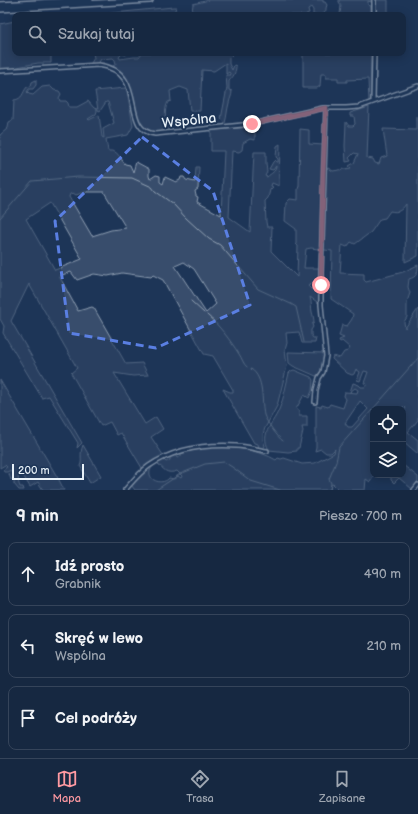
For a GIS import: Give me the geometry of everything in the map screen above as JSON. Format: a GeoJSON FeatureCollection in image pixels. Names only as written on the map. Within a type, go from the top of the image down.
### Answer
{"type":"FeatureCollection","features":[{"type":"Feature","properties":{"kind":"highway"},"geometry":{"type":"LineString","coordinates":[[0,5],[90,0]]}},
{"type":"Feature","properties":{"kind":"highway"},"geometry":{"type":"LineString","coordinates":[[0,9],[150,0]]}},
{"type":"Feature","properties":{"kind":"street"},"geometry":{"type":"LineString","coordinates":[[374,0],[374,12]]}},
{"type":"Feature","properties":{"kind":"street"},"geometry":{"type":"LineString","coordinates":[[373,102],[374,56]]}},
{"type":"Feature","properties":{"kind":"street","name":"Wspólna"},"geometry":{"type":"LineString","coordinates":[[0,71],[99,65],[108,66],[119,74],[128,84],[137,121],[140,127],[149,134],[252,124],[326,108],[352,108],[418,86]]}},
{"type":"Feature","properties":{"kind":"street"},"geometry":{"type":"LineString","coordinates":[[315,402],[316,390],[319,378],[323,372],[326,356],[321,305],[321,273],[326,108]]}},
{"type":"Feature","properties":{"kind":"street"},"geometry":{"type":"LineString","coordinates":[[125,490],[148,466],[183,451],[216,446],[242,446],[267,451]]}},
{"type":"Feature","properties":{"kind":"street"},"geometry":{"type":"LineString","coordinates":[[414,490],[418,485]]}},
{"type":"Feature","properties":{"kind":"highlighted area"},"geometry":{"type":"Polygon","coordinates":[[[142,137],[213,191],[250,305],[156,348],[69,333],[55,221],[142,137]]]}},
{"type":"Feature","properties":{"kind":"shaded area"},"geometry":{"type":"Polygon","coordinates":[[[209,0],[323,0],[323,2],[327,5],[325,12],[313,12],[311,7],[308,9],[309,12],[192,12],[193,4],[209,0]]]}},
{"type":"Feature","properties":{"kind":"shaded area"},"geometry":{"type":"Polygon","coordinates":[[[339,0],[371,0],[371,2],[368,1],[368,5],[371,6],[371,12],[340,12],[341,5],[339,0]]]}},
{"type":"Feature","properties":{"kind":"shaded area"},"geometry":{"type":"Polygon","coordinates":[[[375,0],[388,0],[388,12],[376,12],[375,0]]]}},
{"type":"Feature","properties":{"kind":"shaded area"},"geometry":{"type":"Polygon","coordinates":[[[177,7],[175,9],[176,12],[124,12],[177,7]]]}},
{"type":"Feature","properties":{"kind":"shaded area"},"geometry":{"type":"Polygon","coordinates":[[[12,22],[12,56],[51,56],[51,63],[38,63],[17,67],[14,69],[0,70],[0,24],[12,22]]]}},
{"type":"Feature","properties":{"kind":"shaded area"},"geometry":{"type":"Polygon","coordinates":[[[94,56],[120,56],[120,59],[140,56],[231,56],[229,58],[229,64],[232,70],[234,65],[236,68],[234,75],[229,81],[229,90],[232,91],[232,93],[225,123],[221,119],[227,88],[226,75],[231,75],[229,72],[226,74],[226,63],[214,71],[202,70],[200,111],[190,111],[188,90],[180,87],[170,91],[171,101],[167,104],[165,113],[168,124],[170,122],[170,131],[153,133],[146,131],[140,125],[130,86],[124,76],[113,66],[116,64],[115,60],[113,58],[101,59],[98,64],[91,63],[94,56]]]}},
{"type":"Feature","properties":{"kind":"shaded area"},"geometry":{"type":"Polygon","coordinates":[[[303,56],[371,56],[371,99],[369,102],[368,79],[338,82],[338,78],[326,78],[326,74],[321,74],[320,86],[317,88],[303,88],[303,56]]]}},
{"type":"Feature","properties":{"kind":"shaded area"},"geometry":{"type":"Polygon","coordinates":[[[36,80],[36,85],[33,89],[29,89],[27,92],[33,95],[42,87],[50,86],[54,90],[59,91],[61,94],[59,98],[60,101],[66,101],[69,107],[77,107],[88,101],[94,108],[97,109],[97,111],[96,114],[88,119],[89,120],[99,115],[102,137],[104,138],[103,129],[114,123],[108,102],[106,102],[100,111],[98,110],[95,91],[127,89],[133,126],[128,135],[106,139],[108,151],[116,153],[125,164],[130,165],[133,172],[136,162],[149,169],[150,179],[156,175],[160,176],[160,182],[163,184],[165,177],[176,182],[180,180],[181,177],[184,177],[186,180],[195,182],[196,167],[199,167],[198,189],[195,191],[196,196],[198,197],[197,202],[221,215],[224,151],[211,151],[211,130],[255,127],[255,140],[250,139],[243,143],[242,150],[239,152],[232,151],[229,217],[250,232],[254,152],[266,152],[267,172],[265,176],[267,177],[275,170],[276,166],[273,170],[269,169],[275,160],[278,162],[276,157],[277,146],[280,144],[279,186],[272,183],[271,186],[273,187],[265,201],[266,222],[267,227],[272,227],[271,251],[297,277],[298,246],[296,244],[296,229],[285,221],[286,203],[290,199],[298,200],[300,129],[309,130],[309,144],[323,145],[322,172],[328,168],[333,171],[351,168],[349,166],[354,163],[358,154],[354,153],[349,158],[351,161],[346,162],[346,122],[349,126],[353,126],[355,124],[354,116],[350,116],[350,113],[369,107],[367,158],[373,159],[375,163],[379,164],[381,158],[387,156],[383,129],[416,130],[416,117],[418,117],[418,256],[405,262],[406,204],[399,211],[390,211],[385,218],[380,219],[371,232],[355,244],[351,242],[347,247],[342,245],[340,273],[364,274],[364,280],[366,282],[403,272],[418,265],[416,274],[414,277],[409,279],[408,287],[410,293],[407,302],[407,317],[404,322],[405,328],[418,309],[418,420],[408,432],[418,440],[418,454],[406,444],[406,406],[370,406],[370,478],[373,478],[370,482],[366,479],[365,490],[339,490],[333,484],[331,485],[330,490],[135,490],[131,485],[145,470],[155,463],[150,471],[151,478],[154,480],[160,482],[169,478],[174,479],[178,476],[181,478],[182,476],[177,471],[168,472],[157,463],[163,459],[166,462],[170,460],[170,456],[176,454],[176,457],[178,458],[181,456],[181,453],[208,447],[245,449],[276,460],[278,458],[284,458],[302,464],[315,463],[334,453],[335,449],[331,453],[326,453],[321,449],[315,451],[316,406],[321,407],[322,405],[328,407],[330,404],[343,408],[346,399],[344,396],[345,392],[357,393],[358,390],[355,388],[350,392],[353,383],[361,387],[365,387],[367,384],[364,383],[368,372],[364,371],[360,381],[357,380],[360,372],[356,369],[352,375],[347,373],[332,359],[333,356],[340,358],[344,352],[348,351],[350,348],[342,341],[340,342],[339,340],[344,338],[339,336],[342,325],[347,326],[352,319],[353,314],[331,299],[332,251],[311,248],[306,249],[304,268],[319,268],[318,285],[313,283],[308,286],[312,290],[318,290],[320,304],[310,297],[314,321],[312,324],[313,327],[311,330],[311,335],[313,338],[316,338],[315,343],[302,343],[299,332],[286,333],[287,343],[285,350],[287,366],[277,406],[263,434],[265,446],[263,449],[259,449],[258,444],[254,443],[223,389],[230,392],[233,392],[233,390],[213,356],[204,354],[163,280],[153,275],[151,277],[122,273],[108,276],[94,274],[77,280],[71,272],[59,276],[78,311],[92,307],[94,308],[126,364],[142,363],[148,375],[133,376],[114,373],[145,424],[156,417],[163,429],[151,437],[163,455],[142,468],[121,433],[117,435],[110,422],[101,426],[71,373],[77,368],[29,284],[11,321],[82,443],[77,448],[78,443],[49,396],[42,398],[3,333],[4,326],[0,319],[0,135],[8,128],[9,122],[13,120],[14,100],[21,97],[27,87],[31,86],[32,82],[36,80]],[[85,192],[76,195],[73,193],[70,194],[69,197],[92,236],[111,230],[126,228],[104,192],[85,192]],[[50,203],[26,219],[55,270],[82,259],[50,203]],[[184,262],[175,266],[206,313],[216,304],[194,269],[184,262]],[[360,401],[345,423],[348,427],[352,427],[368,409],[360,401]]]}},
{"type":"Feature","properties":{"kind":"shaded area"},"geometry":{"type":"Polygon","coordinates":[[[288,352],[325,353],[321,372],[316,376],[293,366],[289,363],[288,352]]]}},
{"type":"Feature","properties":{"kind":"shaded area"},"geometry":{"type":"Polygon","coordinates":[[[294,370],[311,377],[313,380],[312,391],[309,398],[304,395],[296,409],[299,411],[299,416],[307,416],[307,427],[302,427],[303,431],[297,451],[288,452],[269,450],[266,444],[268,428],[280,407],[289,373],[294,370]]]}},
{"type":"Feature","properties":{"kind":"shaded area"},"geometry":{"type":"Polygon","coordinates":[[[0,380],[64,490],[43,490],[38,482],[30,487],[21,472],[18,477],[18,481],[20,487],[23,487],[24,490],[19,490],[14,484],[14,479],[11,480],[9,474],[11,470],[4,472],[3,470],[7,467],[5,465],[0,468],[0,380]]]}},
{"type":"Feature","properties":{"kind":"shaded area"},"geometry":{"type":"Polygon","coordinates":[[[83,445],[101,476],[90,483],[80,466],[83,445]]]}},
{"type":"Feature","properties":{"kind":"shaded area"},"geometry":{"type":"Polygon","coordinates":[[[406,467],[418,477],[418,481],[412,489],[399,478],[406,478],[406,467]]]}},
{"type":"Feature","properties":{"kind":"shaded area"},"geometry":{"type":"Polygon","coordinates":[[[391,478],[399,478],[394,483],[391,478]]]}},
{"type":"Feature","properties":{"kind":"waterway"},"geometry":{"type":"LineString","coordinates":[[0,218],[32,181],[78,177],[132,178],[152,187],[155,191],[173,204],[209,239],[220,245],[258,289],[296,307],[304,342]]}},
{"type":"Feature","properties":{"kind":"waterway"},"geometry":{"type":"LineString","coordinates":[[191,301],[204,313]]}},
{"type":"Feature","properties":{"kind":"waterway"},"geometry":{"type":"LineString","coordinates":[[207,315],[216,323],[228,338],[247,367]]}},
{"type":"Feature","properties":{"kind":"waterway"},"geometry":{"type":"LineString","coordinates":[[376,406],[418,358]]}},
{"type":"Feature","properties":{"kind":"waterway"},"geometry":{"type":"LineString","coordinates":[[251,369],[259,378],[265,418],[275,433],[283,441]]}},
{"type":"Feature","properties":{"kind":"waterway"},"geometry":{"type":"LineString","coordinates":[[330,490],[331,483],[329,479],[336,462],[339,447],[370,412]]}},
{"type":"Feature","properties":{"kind":"waterway"},"geometry":{"type":"LineString","coordinates":[[156,490],[180,474],[205,464],[224,462],[251,481],[280,490]]}},
{"type":"Feature","properties":{"kind":"route"},"geometry":{"type":"LineString","coordinates":[[252,124],[326,108],[321,285]]}}]}
